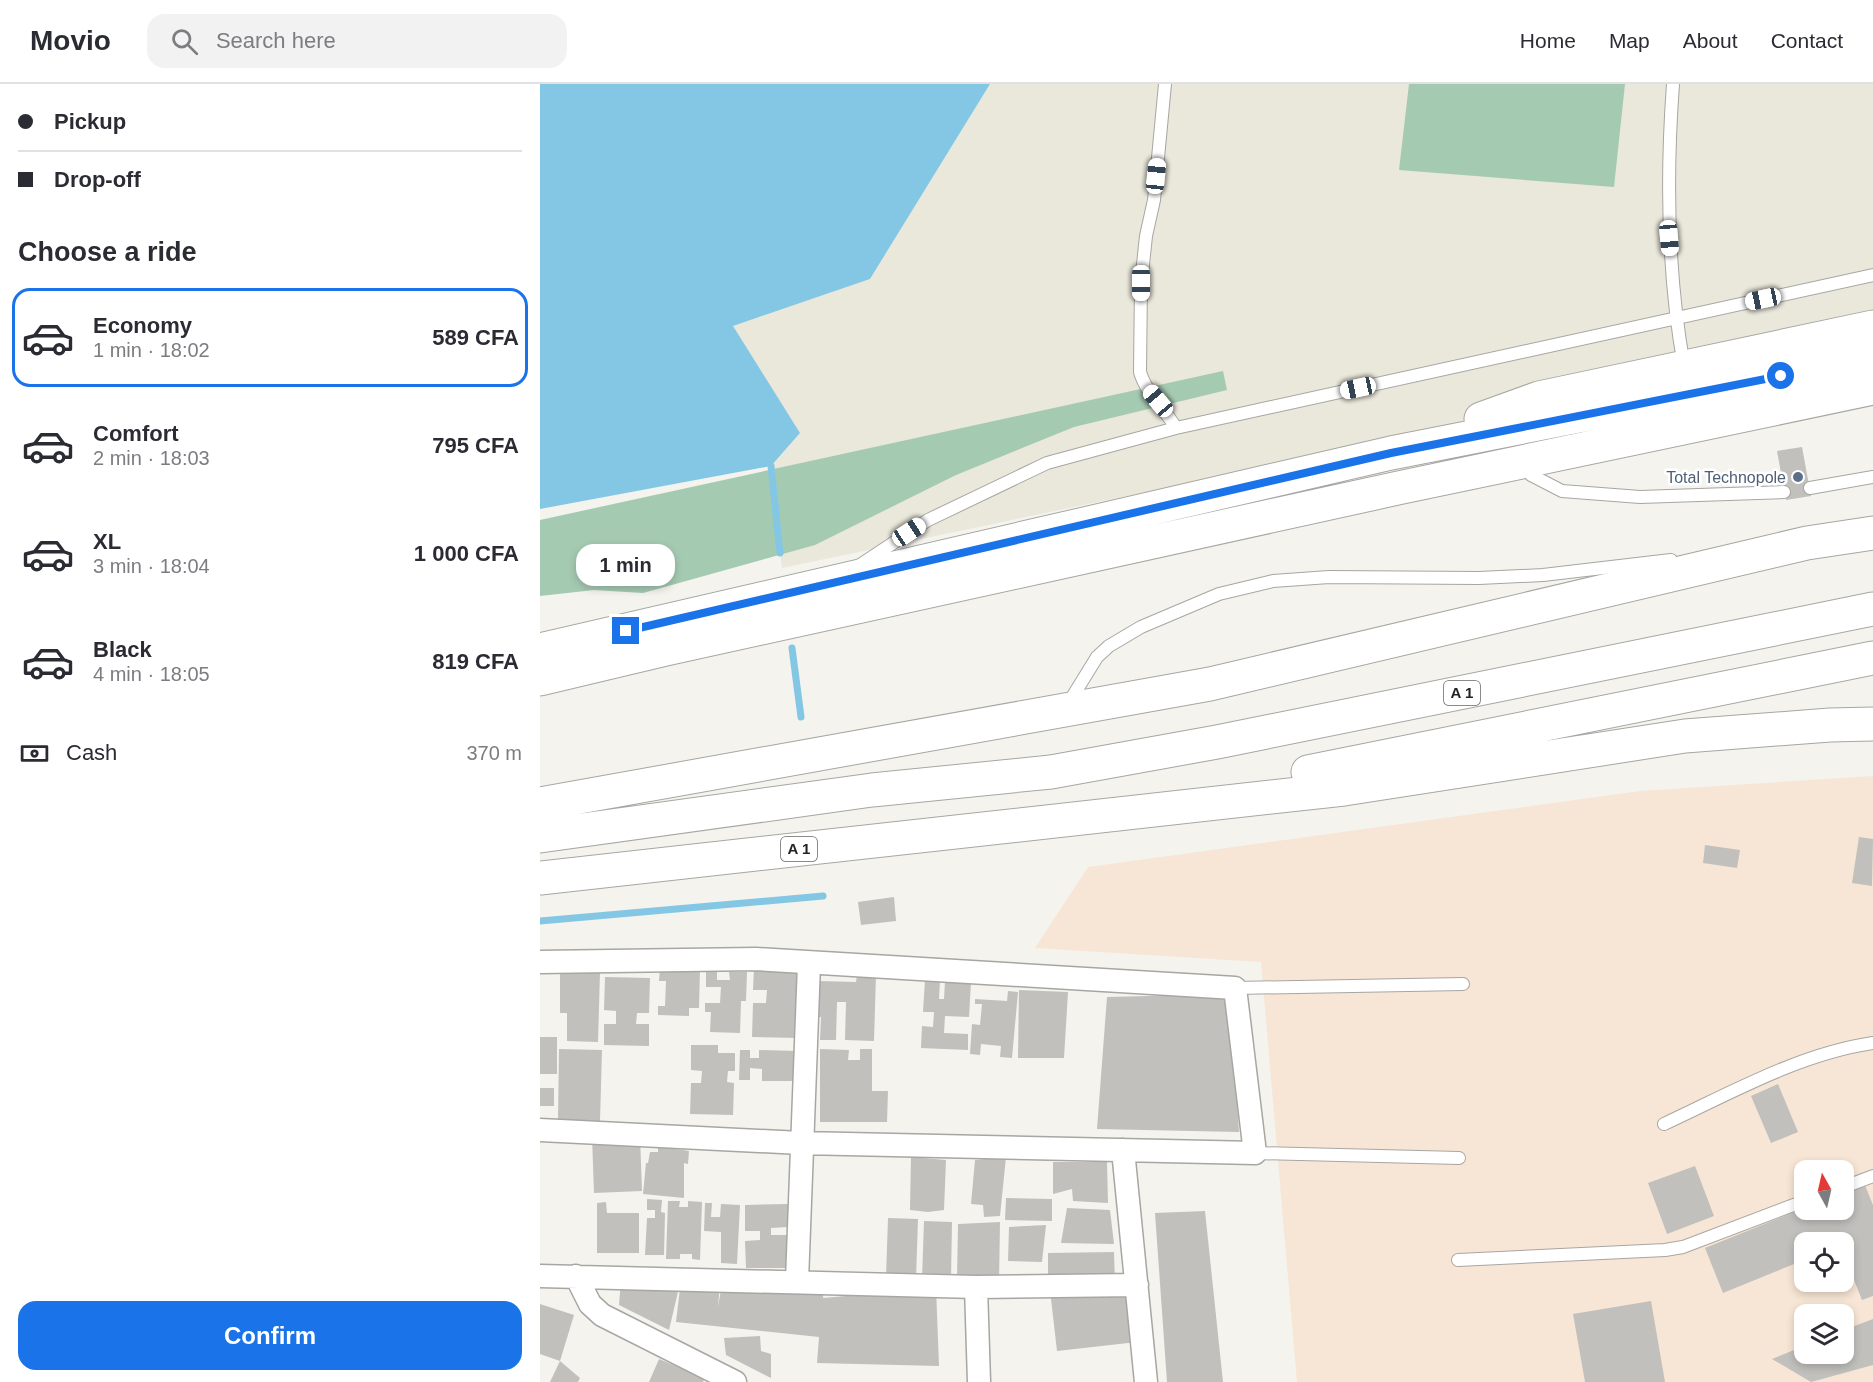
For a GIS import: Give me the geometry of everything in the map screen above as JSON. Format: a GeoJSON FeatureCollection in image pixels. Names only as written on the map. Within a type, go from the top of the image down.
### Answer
{"type":"FeatureCollection","features":[{"type":"Feature","properties":{"kind":"highway"},"geometry":{"type":"LineString","coordinates":[[1391,453],[1539,398],[1873,327]]}},
{"type":"Feature","properties":{"kind":"highway"},"geometry":{"type":"LineString","coordinates":[[540,650],[1391,453],[1873,358]]}},
{"type":"Feature","properties":{"kind":"highway"},"geometry":{"type":"LineString","coordinates":[[540,679],[666,649],[1398,489],[1873,388]]}},
{"type":"Feature","properties":{"kind":"highway"},"geometry":{"type":"LineString","coordinates":[[1398,489],[1531,476],[1873,410]]}},
{"type":"Feature","properties":{"kind":"highway"},"geometry":{"type":"LineString","coordinates":[[540,804],[1210,684],[1807,543],[1873,533]]}},
{"type":"Feature","properties":{"kind":"highway","name":"A 1"},"geometry":{"type":"LineString","coordinates":[[540,836],[872,790],[1051,772],[1229,740],[1873,609]]}},
{"type":"Feature","properties":{"kind":"highway","name":"A 1"},"geometry":{"type":"LineString","coordinates":[[540,878],[1059,820],[1387,757],[1873,658]]}},
{"type":"Feature","properties":{"kind":"highway"},"geometry":{"type":"LineString","coordinates":[[1059,820],[1344,789],[1685,736],[1873,724]]}},
{"type":"Feature","properties":{"kind":"street"},"geometry":{"type":"LineString","coordinates":[[540,962],[746,959],[1235,988],[1255,1153],[801,1143],[540,1132]]}},
{"type":"Feature","properties":{"kind":"street"},"geometry":{"type":"LineString","coordinates":[[797,1281],[809,964]]}},
{"type":"Feature","properties":{"kind":"street"},"geometry":{"type":"LineString","coordinates":[[1123,1150],[1146,1382]]}},
{"type":"Feature","properties":{"kind":"street"},"geometry":{"type":"LineString","coordinates":[[540,1276],[976,1287],[1137,1285]]}},
{"type":"Feature","properties":{"kind":"street"},"geometry":{"type":"LineString","coordinates":[[576,1276],[590,1304],[602,1315],[735,1382]]}},
{"type":"Feature","properties":{"kind":"street"},"geometry":{"type":"LineString","coordinates":[[976,1287],[979,1382]]}},
{"type":"Feature","properties":{"kind":"lane"},"geometry":{"type":"LineString","coordinates":[[1165,84],[1154,200],[1146,236],[1141,283],[1140,372],[1144,384],[1166,410],[1176,428]]}},
{"type":"Feature","properties":{"kind":"lane"},"geometry":{"type":"LineString","coordinates":[[1673,84],[1667,218],[1675,318],[1684,366]]}},
{"type":"Feature","properties":{"kind":"lane"},"geometry":{"type":"LineString","coordinates":[[831,584],[928,519],[1047,463],[1176,428],[1873,275]]}},
{"type":"Feature","properties":{"kind":"lane"},"geometry":{"type":"LineString","coordinates":[[1531,476],[1562,491],[1640,497],[1784,492]]}},
{"type":"Feature","properties":{"kind":"lane"},"geometry":{"type":"LineString","coordinates":[[1810,488],[1873,477]]}},
{"type":"Feature","properties":{"kind":"lane"},"geometry":{"type":"LineString","coordinates":[[1063,712],[1097,657],[1109,646],[1141,627],[1219,594],[1273,581],[1329,577],[1393,579],[1532,576],[1807,543]]}},
{"type":"Feature","properties":{"kind":"lane"},"geometry":{"type":"LineString","coordinates":[[1235,988],[1463,984]]}},
{"type":"Feature","properties":{"kind":"lane"},"geometry":{"type":"LineString","coordinates":[[1664,1124],[1798,1063],[1849,1047],[1873,1043]]}},
{"type":"Feature","properties":{"kind":"lane"},"geometry":{"type":"LineString","coordinates":[[1255,1153],[1459,1158]]}},
{"type":"Feature","properties":{"kind":"lane"},"geometry":{"type":"LineString","coordinates":[[1854,1183],[1873,1176]]}},
{"type":"Feature","properties":{"kind":"lane"},"geometry":{"type":"LineString","coordinates":[[1458,1260],[1665,1250],[1683,1247],[1794,1205]]}},
{"type":"Feature","properties":{"kind":"shaded area"},"geometry":{"type":"Polygon","coordinates":[[[990,84],[1873,84],[1873,340],[782,568],[771,466],[800,433],[732,326],[870,279],[990,84]]]}},
{"type":"Feature","properties":{"kind":"shaded area"},"geometry":{"type":"Polygon","coordinates":[[[1873,776],[1873,1382],[1297,1382],[1261,962],[1035,948],[1088,867],[1640,791],[1873,776]]]}},
{"type":"Feature","properties":{"kind":"green space"},"geometry":{"type":"Polygon","coordinates":[[[1409,84],[1625,84],[1614,187],[1399,170],[1409,84]]]}},
{"type":"Feature","properties":{"kind":"green space"},"geometry":{"type":"Polygon","coordinates":[[[1223,371],[1227,390],[1074,427],[956,475],[815,545],[643,593],[594,590],[540,596],[540,520],[1223,371]]]}},
{"type":"Feature","properties":{"kind":"water"},"geometry":{"type":"Polygon","coordinates":[[[540,84],[990,84],[870,279],[733,326],[800,433],[771,466],[540,509],[540,84]]]}},
{"type":"Feature","properties":{"kind":"building"},"geometry":{"type":"Polygon","coordinates":[[[1802,447],[1811,496],[1786,500],[1777,451],[1802,447]]]}},
{"type":"Feature","properties":{"kind":"building"},"geometry":{"type":"Polygon","coordinates":[[[1859,837],[1873,839],[1872,886],[1852,883],[1859,837]]]}},
{"type":"Feature","properties":{"kind":"building"},"geometry":{"type":"Polygon","coordinates":[[[1705,845],[1740,850],[1737,868],[1703,863],[1705,845]]]}},
{"type":"Feature","properties":{"kind":"building"},"geometry":{"type":"Polygon","coordinates":[[[894,897],[896,921],[861,925],[858,902],[894,897]]]}},
{"type":"Feature","properties":{"kind":"building"},"geometry":{"type":"Polygon","coordinates":[[[660,967],[700,968],[699,1008],[689,1008],[689,1016],[658,1015],[658,1006],[665,1006],[666,981],[659,981],[660,967]]]}},
{"type":"Feature","properties":{"kind":"building"},"geometry":{"type":"Polygon","coordinates":[[[754,968],[802,969],[801,1038],[752,1037],[753,1003],[766,1003],[767,990],[753,990],[754,968]]]}},
{"type":"Feature","properties":{"kind":"building"},"geometry":{"type":"Polygon","coordinates":[[[706,971],[717,972],[717,980],[730,980],[729,972],[747,972],[746,1001],[741,1001],[740,1033],[710,1032],[711,1012],[705,1012],[705,1003],[720,1003],[721,987],[706,987],[706,971]]]}},
{"type":"Feature","properties":{"kind":"building"},"geometry":{"type":"Polygon","coordinates":[[[560,972],[600,972],[598,1042],[567,1041],[567,1013],[560,1013],[560,972]]]}},
{"type":"Feature","properties":{"kind":"building"},"geometry":{"type":"Polygon","coordinates":[[[857,975],[876,975],[874,1041],[845,1040],[846,1002],[837,1002],[836,1040],[820,1040],[821,1017],[817,1017],[818,981],[856,982],[857,975]]]}},
{"type":"Feature","properties":{"kind":"building"},"geometry":{"type":"Polygon","coordinates":[[[605,977],[650,978],[649,1013],[637,1013],[636,1024],[649,1024],[649,1046],[604,1045],[604,1024],[616,1024],[616,1011],[604,1010],[605,977]]]}},
{"type":"Feature","properties":{"kind":"building"},"geometry":{"type":"Polygon","coordinates":[[[925,980],[940,981],[939,999],[944,999],[945,981],[971,982],[969,1017],[945,1016],[944,1033],[968,1034],[968,1050],[921,1048],[922,1026],[933,1027],[934,1012],[923,1012],[925,980]]]}},
{"type":"Feature","properties":{"kind":"building"},"geometry":{"type":"Polygon","coordinates":[[[1019,990],[1068,992],[1064,1058],[1018,1058],[1019,990]]]}},
{"type":"Feature","properties":{"kind":"building"},"geometry":{"type":"Polygon","coordinates":[[[1008,991],[1018,992],[1012,1058],[1000,1057],[1001,1046],[981,1044],[980,1055],[970,1054],[972,1024],[980,1025],[982,1004],[975,1004],[975,999],[1007,1001],[1008,991]]]}},
{"type":"Feature","properties":{"kind":"building"},"geometry":{"type":"Polygon","coordinates":[[[1230,994],[1239,1132],[1097,1129],[1107,997],[1230,994]]]}},
{"type":"Feature","properties":{"kind":"building"},"geometry":{"type":"Polygon","coordinates":[[[540,1037],[557,1037],[557,1074],[540,1074],[540,1037]]]}},
{"type":"Feature","properties":{"kind":"building"},"geometry":{"type":"Polygon","coordinates":[[[691,1045],[718,1045],[718,1053],[735,1053],[735,1071],[728,1071],[727,1082],[734,1083],[733,1115],[690,1114],[691,1083],[701,1083],[702,1071],[691,1070],[691,1045]]]}},
{"type":"Feature","properties":{"kind":"building"},"geometry":{"type":"Polygon","coordinates":[[[559,1049],[602,1050],[600,1121],[558,1120],[559,1049]]]}},
{"type":"Feature","properties":{"kind":"building"},"geometry":{"type":"Polygon","coordinates":[[[820,1049],[849,1050],[848,1060],[860,1060],[860,1049],[872,1049],[872,1091],[888,1091],[887,1122],[820,1122],[820,1049]]]}},
{"type":"Feature","properties":{"kind":"building"},"geometry":{"type":"Polygon","coordinates":[[[740,1050],[750,1050],[750,1058],[759,1058],[759,1050],[798,1051],[798,1081],[762,1081],[762,1069],[750,1068],[750,1080],[739,1080],[740,1050]]]}},
{"type":"Feature","properties":{"kind":"building"},"geometry":{"type":"Polygon","coordinates":[[[1778,1084],[1798,1132],[1771,1143],[1751,1096],[1778,1084]]]}},
{"type":"Feature","properties":{"kind":"building"},"geometry":{"type":"Polygon","coordinates":[[[540,1088],[554,1088],[554,1106],[540,1106],[540,1088]]]}},
{"type":"Feature","properties":{"kind":"building"},"geometry":{"type":"Polygon","coordinates":[[[640,1136],[642,1191],[594,1193],[592,1137],[640,1136]]]}},
{"type":"Feature","properties":{"kind":"building"},"geometry":{"type":"Polygon","coordinates":[[[658,1146],[689,1151],[688,1164],[684,1163],[684,1198],[643,1194],[646,1163],[648,1163],[650,1152],[658,1152],[658,1146]]]}},
{"type":"Feature","properties":{"kind":"building"},"geometry":{"type":"Polygon","coordinates":[[[911,1157],[946,1160],[944,1210],[928,1212],[910,1210],[911,1157]]]}},
{"type":"Feature","properties":{"kind":"building"},"geometry":{"type":"Polygon","coordinates":[[[1006,1157],[1000,1216],[984,1217],[983,1205],[971,1204],[975,1160],[1006,1157]]]}},
{"type":"Feature","properties":{"kind":"building"},"geometry":{"type":"Polygon","coordinates":[[[1053,1162],[1107,1162],[1108,1203],[1073,1201],[1072,1189],[1053,1194],[1053,1162]]]}},
{"type":"Feature","properties":{"kind":"building"},"geometry":{"type":"Polygon","coordinates":[[[1695,1166],[1714,1216],[1667,1234],[1648,1183],[1695,1166]]]}},
{"type":"Feature","properties":{"kind":"building"},"geometry":{"type":"Polygon","coordinates":[[[1864,1183],[1873,1205],[1873,1296],[1862,1300],[1854,1280],[1854,1232],[1794,1232],[1794,1264],[1723,1293],[1705,1248],[1794,1212],[1794,1220],[1854,1220],[1854,1188],[1864,1183]]]}},
{"type":"Feature","properties":{"kind":"building"},"geometry":{"type":"Polygon","coordinates":[[[1006,1198],[1052,1199],[1052,1221],[1005,1220],[1006,1198]]]}},
{"type":"Feature","properties":{"kind":"building"},"geometry":{"type":"Polygon","coordinates":[[[647,1199],[662,1200],[661,1212],[665,1213],[664,1255],[645,1255],[647,1218],[655,1218],[655,1210],[647,1210],[647,1199]]]}},
{"type":"Feature","properties":{"kind":"building"},"geometry":{"type":"Polygon","coordinates":[[[668,1201],[680,1201],[679,1207],[688,1207],[688,1201],[702,1202],[700,1260],[692,1259],[692,1254],[680,1254],[680,1259],[666,1259],[668,1201]]]}},
{"type":"Feature","properties":{"kind":"building"},"geometry":{"type":"Polygon","coordinates":[[[606,1202],[607,1213],[639,1213],[639,1253],[597,1253],[597,1203],[606,1202]]]}},
{"type":"Feature","properties":{"kind":"building"},"geometry":{"type":"Polygon","coordinates":[[[705,1203],[712,1203],[711,1217],[720,1217],[721,1204],[740,1205],[737,1264],[721,1263],[721,1232],[704,1231],[705,1203]]]}},
{"type":"Feature","properties":{"kind":"building"},"geometry":{"type":"Polygon","coordinates":[[[788,1204],[788,1227],[771,1228],[771,1235],[788,1235],[788,1268],[746,1268],[745,1241],[760,1240],[760,1231],[745,1231],[745,1205],[788,1204]]]}},
{"type":"Feature","properties":{"kind":"building"},"geometry":{"type":"Polygon","coordinates":[[[1067,1208],[1110,1210],[1114,1244],[1061,1243],[1067,1208]]]}},
{"type":"Feature","properties":{"kind":"building"},"geometry":{"type":"Polygon","coordinates":[[[1205,1211],[1223,1382],[1167,1382],[1155,1213],[1205,1211]]]}},
{"type":"Feature","properties":{"kind":"building"},"geometry":{"type":"Polygon","coordinates":[[[888,1218],[918,1219],[916,1279],[886,1278],[888,1218]]]}},
{"type":"Feature","properties":{"kind":"building"},"geometry":{"type":"Polygon","coordinates":[[[924,1221],[952,1222],[951,1280],[922,1279],[924,1221]]]}},
{"type":"Feature","properties":{"kind":"building"},"geometry":{"type":"Polygon","coordinates":[[[1000,1222],[999,1283],[957,1279],[958,1224],[1000,1222]]]}},
{"type":"Feature","properties":{"kind":"building"},"geometry":{"type":"Polygon","coordinates":[[[1046,1225],[1042,1262],[1008,1261],[1009,1227],[1046,1225]]]}},
{"type":"Feature","properties":{"kind":"building"},"geometry":{"type":"Polygon","coordinates":[[[1114,1252],[1115,1284],[1048,1284],[1048,1253],[1114,1252]]]}},
{"type":"Feature","properties":{"kind":"building"},"geometry":{"type":"Polygon","coordinates":[[[621,1279],[681,1279],[669,1330],[619,1305],[621,1279]]]}},
{"type":"Feature","properties":{"kind":"building"},"geometry":{"type":"Polygon","coordinates":[[[681,1280],[720,1283],[718,1307],[722,1284],[824,1287],[823,1298],[936,1288],[939,1366],[817,1363],[819,1337],[676,1322],[681,1280]]]}},
{"type":"Feature","properties":{"kind":"building"},"geometry":{"type":"Polygon","coordinates":[[[1134,1288],[1137,1342],[1057,1351],[1050,1290],[1134,1288]]]}},
{"type":"Feature","properties":{"kind":"building"},"geometry":{"type":"Polygon","coordinates":[[[1651,1301],[1665,1382],[1585,1382],[1573,1314],[1651,1301]]]}},
{"type":"Feature","properties":{"kind":"building"},"geometry":{"type":"Polygon","coordinates":[[[540,1304],[574,1315],[560,1361],[540,1354],[540,1304]]]}},
{"type":"Feature","properties":{"kind":"building"},"geometry":{"type":"Polygon","coordinates":[[[1873,1319],[1873,1365],[1811,1382],[1772,1359],[1794,1350],[1794,1364],[1854,1364],[1854,1326],[1873,1319]]]}},
{"type":"Feature","properties":{"kind":"building"},"geometry":{"type":"Polygon","coordinates":[[[760,1336],[761,1351],[771,1354],[771,1378],[726,1355],[724,1338],[760,1336]]]}},
{"type":"Feature","properties":{"kind":"building"},"geometry":{"type":"Polygon","coordinates":[[[659,1359],[705,1378],[703,1382],[649,1382],[659,1359]]]}},
{"type":"Feature","properties":{"kind":"building"},"geometry":{"type":"Polygon","coordinates":[[[560,1361],[580,1378],[578,1382],[550,1382],[560,1361]]]}},
{"type":"Feature","properties":{"kind":"waterway"},"geometry":{"type":"LineString","coordinates":[[771,466],[780,553]]}},
{"type":"Feature","properties":{"kind":"waterway"},"geometry":{"type":"LineString","coordinates":[[792,648],[801,717]]}},
{"type":"Feature","properties":{"kind":"waterway"},"geometry":{"type":"LineString","coordinates":[[540,921],[823,896]]}},
{"type":"Feature","properties":{"kind":"place","name":"Total Technopole"},"geometry":{"type":"Point","coordinates":[1798,477]}},
{"type":"Feature","properties":{"kind":"route"},"geometry":{"type":"LineString","coordinates":[[626,631],[1391,453],[1781,376]]}}]}
